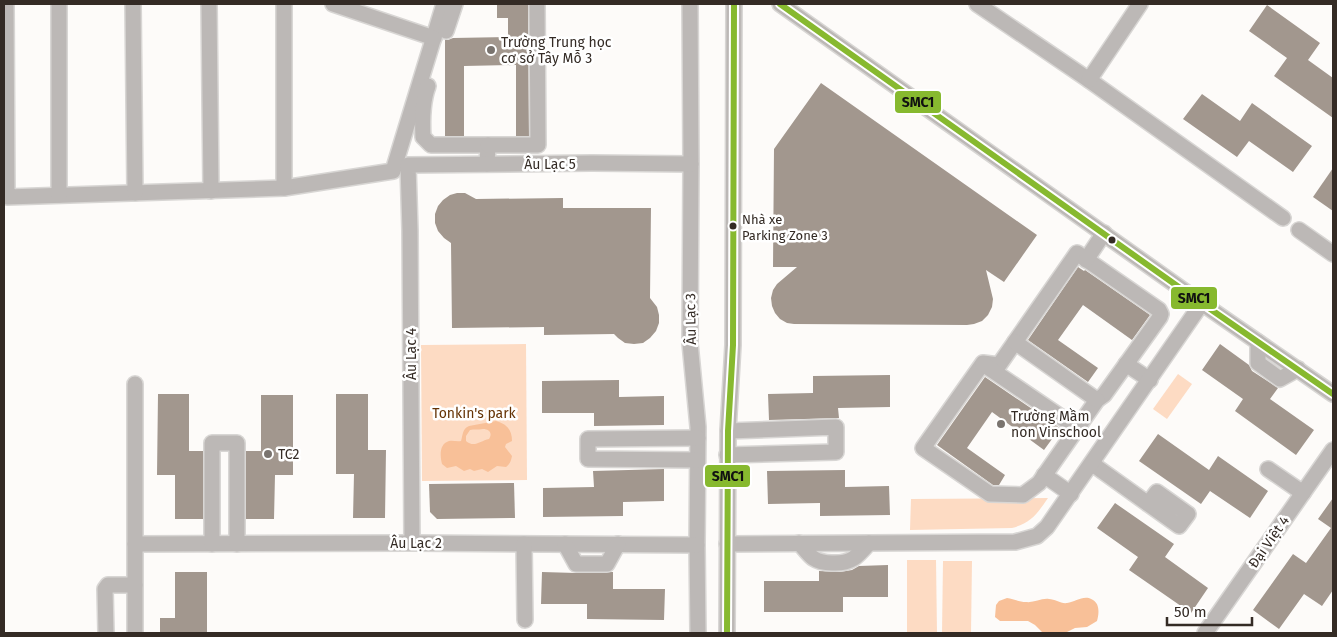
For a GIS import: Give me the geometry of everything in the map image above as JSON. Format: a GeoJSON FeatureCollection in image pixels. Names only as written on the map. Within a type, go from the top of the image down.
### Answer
{"type":"FeatureCollection","features":[{"type":"Feature","properties":{"kind":"street"},"geometry":{"type":"LineString","coordinates":[[6,4],[7,197],[284,188],[393,171],[444,4]]}},
{"type":"Feature","properties":{"kind":"street"},"geometry":{"type":"LineString","coordinates":[[59,4],[59,195]]}},
{"type":"Feature","properties":{"kind":"street"},"geometry":{"type":"LineString","coordinates":[[133,4],[135,193]]}},
{"type":"Feature","properties":{"kind":"street"},"geometry":{"type":"LineString","coordinates":[[209,4],[211,191]]}},
{"type":"Feature","properties":{"kind":"street"},"geometry":{"type":"LineString","coordinates":[[284,4],[284,188]]}},
{"type":"Feature","properties":{"kind":"street"},"geometry":{"type":"LineString","coordinates":[[333,4],[434,38]]}},
{"type":"Feature","properties":{"kind":"street"},"geometry":{"type":"LineString","coordinates":[[455,4],[424,95],[424,137],[431,145],[538,145],[537,4]]}},
{"type":"Feature","properties":{"kind":"street","name":"Âu Lạc 3"},"geometry":{"type":"LineString","coordinates":[[690,4],[690,343],[698,438],[698,633]]}},
{"type":"Feature","properties":{"kind":"street"},"geometry":{"type":"LineString","coordinates":[[727,633],[728,431],[733,345],[734,4]]}},
{"type":"Feature","properties":{"kind":"street"},"geometry":{"type":"LineString","coordinates":[[780,4],[1333,394]]}},
{"type":"Feature","properties":{"kind":"street"},"geometry":{"type":"LineString","coordinates":[[977,4],[1283,218]]}},
{"type":"Feature","properties":{"kind":"street"},"geometry":{"type":"LineString","coordinates":[[1088,80],[1140,4]]}},
{"type":"Feature","properties":{"kind":"street"},"geometry":{"type":"LineString","coordinates":[[487,164],[488,145]]}},
{"type":"Feature","properties":{"kind":"street","name":"Âu Lạc 5"},"geometry":{"type":"LineString","coordinates":[[408,165],[691,164]]}},
{"type":"Feature","properties":{"kind":"street","name":"Âu Lạc 4"},"geometry":{"type":"LineString","coordinates":[[408,165],[412,543]]}},
{"type":"Feature","properties":{"kind":"street"},"geometry":{"type":"LineString","coordinates":[[1299,230],[1333,254]]}},
{"type":"Feature","properties":{"kind":"street"},"geometry":{"type":"LineString","coordinates":[[1086,260],[1104,233]]}},
{"type":"Feature","properties":{"kind":"street"},"geometry":{"type":"LineString","coordinates":[[1077,253],[1160,312],[1160,317],[1104,395],[1097,400],[1038,483],[1023,495],[990,494],[923,448],[983,364],[998,365],[1077,253]]}},
{"type":"Feature","properties":{"kind":"street"},"geometry":{"type":"LineString","coordinates":[[727,544],[1015,542],[1037,536],[1047,527],[1071,494],[1202,303]]}},
{"type":"Feature","properties":{"kind":"street"},"geometry":{"type":"LineString","coordinates":[[1014,342],[1097,400]]}},
{"type":"Feature","properties":{"kind":"street"},"geometry":{"type":"LineString","coordinates":[[983,364],[1077,428]]}},
{"type":"Feature","properties":{"kind":"street"},"geometry":{"type":"LineString","coordinates":[[1126,364],[1150,380]]}},
{"type":"Feature","properties":{"kind":"street"},"geometry":{"type":"LineString","coordinates":[[134,633],[135,384]]}},
{"type":"Feature","properties":{"kind":"street"},"geometry":{"type":"LineString","coordinates":[[728,431],[836,427],[836,452],[728,455]]}},
{"type":"Feature","properties":{"kind":"street"},"geometry":{"type":"LineString","coordinates":[[698,438],[588,439],[588,459],[698,460]]}},
{"type":"Feature","properties":{"kind":"street"},"geometry":{"type":"LineString","coordinates":[[212,544],[212,443],[237,443],[236,544]]}},
{"type":"Feature","properties":{"kind":"street","name":"Đại Việt 4"},"geometry":{"type":"LineString","coordinates":[[1205,633],[1333,450]]}},
{"type":"Feature","properties":{"kind":"street"},"geometry":{"type":"LineString","coordinates":[[1092,464],[1148,504]]}},
{"type":"Feature","properties":{"kind":"street"},"geometry":{"type":"LineString","coordinates":[[1268,469],[1303,493]]}},
{"type":"Feature","properties":{"kind":"street"},"geometry":{"type":"LineString","coordinates":[[1044,475],[1071,494]]}},
{"type":"Feature","properties":{"kind":"street"},"geometry":{"type":"LineString","coordinates":[[799,543],[816,560],[839,564],[859,555],[868,543]]}},
{"type":"Feature","properties":{"kind":"street","name":"Âu Lạc 2"},"geometry":{"type":"LineString","coordinates":[[135,544],[697,545]]}},
{"type":"Feature","properties":{"kind":"street"},"geometry":{"type":"LineString","coordinates":[[524,544],[525,620]]}},
{"type":"Feature","properties":{"kind":"street"},"geometry":{"type":"LineString","coordinates":[[106,633],[105,589],[108,585],[135,585]]}},
{"type":"Feature","properties":{"kind":"green space","name":"Tonkin's park"},"geometry":{"type":"Polygon","coordinates":[[[526,344],[527,480],[422,481],[421,345],[526,344]]]}},
{"type":"Feature","properties":{"kind":"green space"},"geometry":{"type":"Polygon","coordinates":[[[1178,374],[1192,384],[1167,419],[1153,409],[1178,374]]]}},
{"type":"Feature","properties":{"kind":"green space"},"geometry":{"type":"Polygon","coordinates":[[[1048,498],[1033,517],[1012,528],[910,530],[911,499],[1048,498]]]}},
{"type":"Feature","properties":{"kind":"green space"},"geometry":{"type":"Polygon","coordinates":[[[907,560],[936,560],[937,633],[907,633],[907,560]]]}},
{"type":"Feature","properties":{"kind":"green space"},"geometry":{"type":"Polygon","coordinates":[[[943,561],[972,561],[971,633],[942,633],[943,561]]]}},
{"type":"Feature","properties":{"kind":"shaded area"},"geometry":{"type":"Polygon","coordinates":[[[496,421],[508,428],[512,441],[506,444],[505,447],[512,456],[506,467],[497,466],[488,472],[482,469],[464,471],[456,466],[447,468],[442,464],[441,454],[443,445],[449,441],[461,441],[464,430],[469,426],[496,421]],[[485,429],[470,430],[466,436],[466,441],[474,444],[489,439],[490,433],[485,429]]]}},
{"type":"Feature","properties":{"kind":"shaded area"},"geometry":{"type":"Polygon","coordinates":[[[1007,598],[1021,602],[1049,599],[1065,603],[1090,598],[1097,604],[1098,618],[1097,621],[1087,627],[1075,628],[1065,633],[1043,633],[1028,621],[1000,621],[995,617],[996,605],[999,601],[1007,598]]]}},
{"type":"Feature","properties":{"kind":"building"},"geometry":{"type":"Polygon","coordinates":[[[497,4],[528,4],[529,136],[516,136],[516,65],[464,66],[464,136],[445,136],[445,40],[453,38],[508,37],[508,18],[497,18],[497,4]]]}},
{"type":"Feature","properties":{"kind":"building"},"geometry":{"type":"Polygon","coordinates":[[[1267,5],[1320,43],[1308,60],[1333,78],[1333,118],[1274,76],[1287,58],[1249,31],[1267,5]]]}},
{"type":"Feature","properties":{"kind":"building"},"geometry":{"type":"Polygon","coordinates":[[[821,83],[1037,235],[1004,282],[986,270],[993,299],[988,315],[982,321],[967,325],[794,324],[780,319],[775,313],[771,298],[773,290],[777,284],[797,267],[773,267],[774,149],[821,83]]]}},
{"type":"Feature","properties":{"kind":"building"},"geometry":{"type":"Polygon","coordinates":[[[1202,94],[1240,121],[1252,103],[1312,146],[1293,172],[1249,141],[1237,157],[1183,119],[1202,94]]]}},
{"type":"Feature","properties":{"kind":"building"},"geometry":{"type":"Polygon","coordinates":[[[1333,168],[1333,211],[1313,197],[1333,168]]]}},
{"type":"Feature","properties":{"kind":"building"},"geometry":{"type":"Polygon","coordinates":[[[457,193],[465,193],[476,199],[563,198],[563,208],[651,208],[650,298],[657,307],[659,315],[656,331],[643,343],[634,344],[625,343],[614,334],[544,335],[544,327],[452,328],[451,243],[438,231],[435,223],[435,214],[443,200],[457,193]]]}},
{"type":"Feature","properties":{"kind":"building"},"geometry":{"type":"Polygon","coordinates":[[[1078,267],[1150,315],[1132,340],[1083,305],[1058,340],[1098,368],[1088,382],[1028,340],[1078,267]]]}},
{"type":"Feature","properties":{"kind":"building"},"geometry":{"type":"Polygon","coordinates":[[[1220,344],[1249,365],[1252,371],[1278,388],[1270,399],[1314,430],[1296,455],[1235,411],[1243,399],[1202,370],[1220,344]]]}},
{"type":"Feature","properties":{"kind":"building"},"geometry":{"type":"Polygon","coordinates":[[[890,375],[890,407],[838,408],[839,418],[769,420],[768,394],[813,393],[813,376],[890,375]]]}},
{"type":"Feature","properties":{"kind":"building"},"geometry":{"type":"Polygon","coordinates":[[[985,377],[1060,428],[1044,450],[992,412],[967,448],[1005,475],[999,485],[993,485],[937,445],[985,377]]]}},
{"type":"Feature","properties":{"kind":"building"},"geometry":{"type":"Polygon","coordinates":[[[619,380],[619,397],[664,396],[664,425],[594,426],[594,413],[542,413],[542,381],[619,380]]]}},
{"type":"Feature","properties":{"kind":"building"},"geometry":{"type":"Polygon","coordinates":[[[158,394],[189,394],[189,451],[203,451],[203,519],[175,519],[175,475],[157,475],[158,394]]]}},
{"type":"Feature","properties":{"kind":"building"},"geometry":{"type":"Polygon","coordinates":[[[336,394],[368,394],[368,450],[386,450],[385,518],[353,518],[354,474],[336,474],[336,394]]]}},
{"type":"Feature","properties":{"kind":"building","name":"TC2"},"geometry":{"type":"Polygon","coordinates":[[[261,395],[293,395],[293,475],[275,475],[274,519],[246,519],[246,451],[261,451],[261,395]]]}},
{"type":"Feature","properties":{"kind":"building"},"geometry":{"type":"Polygon","coordinates":[[[1158,434],[1209,470],[1218,456],[1268,491],[1250,518],[1210,491],[1201,504],[1139,461],[1158,434]]]}},
{"type":"Feature","properties":{"kind":"building"},"geometry":{"type":"Polygon","coordinates":[[[664,469],[664,501],[623,502],[623,516],[543,517],[543,488],[594,487],[593,471],[664,469]]]}},
{"type":"Feature","properties":{"kind":"building"},"geometry":{"type":"Polygon","coordinates":[[[845,470],[845,487],[889,486],[890,515],[820,516],[820,503],[768,504],[767,471],[845,470]]]}},
{"type":"Feature","properties":{"kind":"building"},"geometry":{"type":"Polygon","coordinates":[[[514,483],[515,518],[437,519],[430,512],[429,484],[514,483]]]}},
{"type":"Feature","properties":{"kind":"building"},"geometry":{"type":"Polygon","coordinates":[[[1333,498],[1333,590],[1322,606],[1304,594],[1279,629],[1253,610],[1293,554],[1306,563],[1331,528],[1318,519],[1333,498]]]}},
{"type":"Feature","properties":{"kind":"building"},"geometry":{"type":"Polygon","coordinates":[[[1115,503],[1174,544],[1165,557],[1208,588],[1191,613],[1129,570],[1138,557],[1097,528],[1115,503]]]}},
{"type":"Feature","properties":{"kind":"building"},"geometry":{"type":"Polygon","coordinates":[[[888,565],[888,597],[843,597],[843,612],[764,612],[764,581],[819,581],[819,571],[840,572],[852,570],[859,566],[888,565]]]}},
{"type":"Feature","properties":{"kind":"building"},"geometry":{"type":"Polygon","coordinates":[[[175,572],[207,572],[207,633],[160,633],[160,618],[175,618],[175,572]]]}},
{"type":"Feature","properties":{"kind":"building"},"geometry":{"type":"Polygon","coordinates":[[[542,572],[613,572],[613,589],[665,589],[664,620],[587,619],[587,604],[541,604],[542,572]]]}},
{"type":"Feature","properties":{"kind":"transit line","name":"SMC1"},"geometry":{"type":"LineString","coordinates":[[727,633],[728,431],[733,345],[734,4]]}},
{"type":"Feature","properties":{"kind":"transit line","name":"SMC1"},"geometry":{"type":"LineString","coordinates":[[780,4],[1190,295],[1333,394]]}},
{"type":"Feature","properties":{"kind":"place","name":"Trường Trung học cơ sở Tây Mỗ 3"},"geometry":{"type":"Point","coordinates":[491,50]}},
{"type":"Feature","properties":{"kind":"place","name":"Nhà xe Parking Zone 3"},"geometry":{"type":"Point","coordinates":[733,226]}},
{"type":"Feature","properties":{"kind":"place","name":"Trường Mầm non Vinschool"},"geometry":{"type":"Point","coordinates":[1001,424]}},
{"type":"Feature","properties":{"kind":"place","name":"TC2"},"geometry":{"type":"Point","coordinates":[268,454]}}]}
